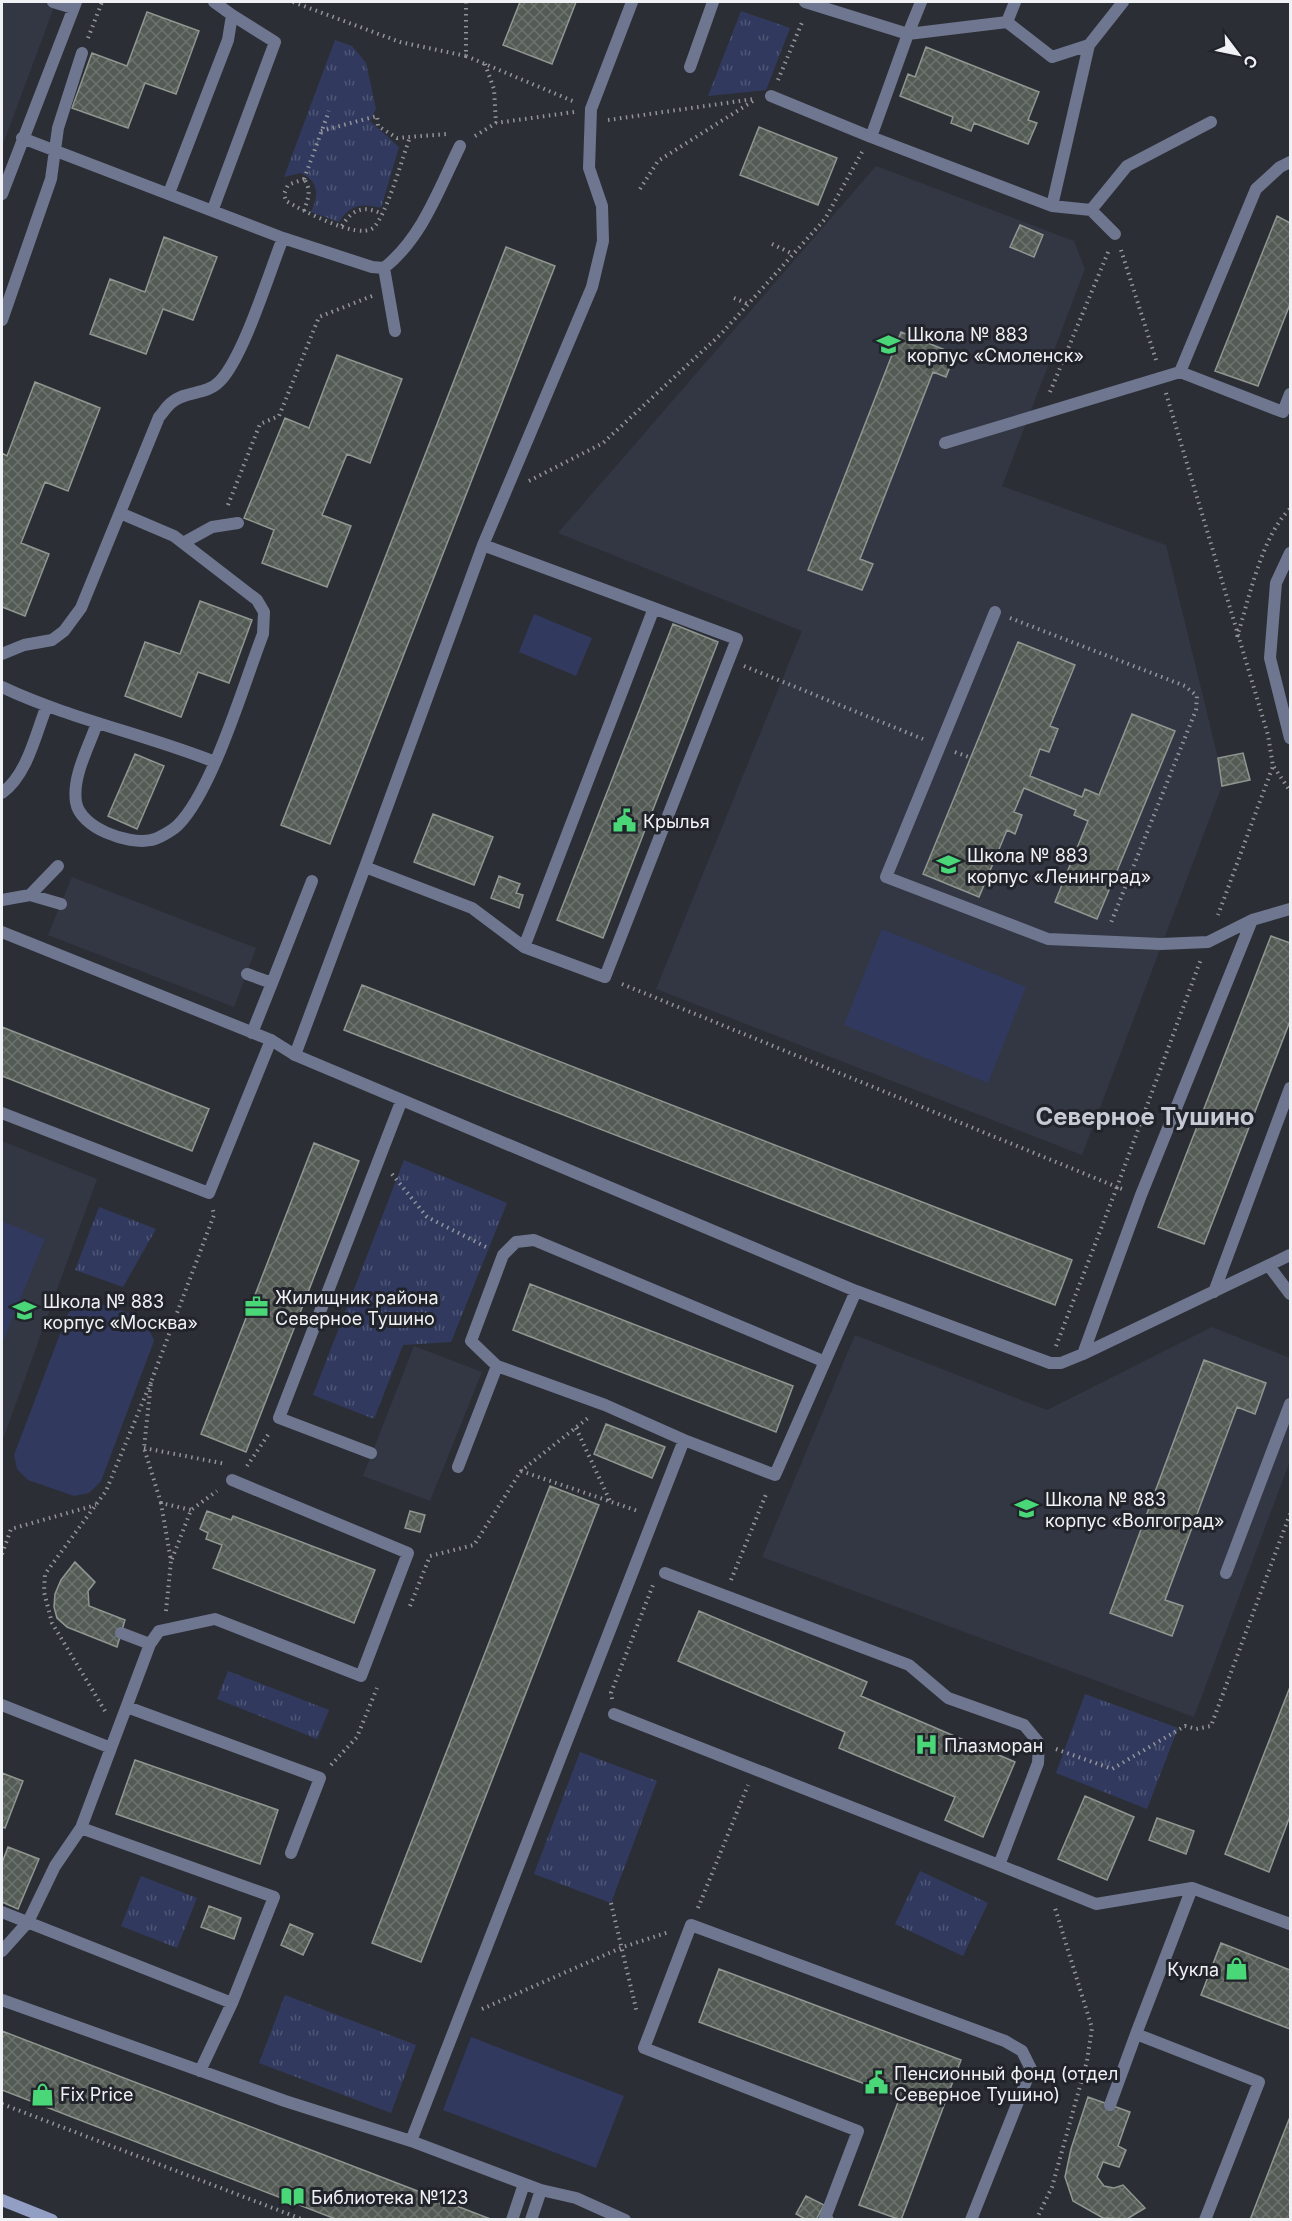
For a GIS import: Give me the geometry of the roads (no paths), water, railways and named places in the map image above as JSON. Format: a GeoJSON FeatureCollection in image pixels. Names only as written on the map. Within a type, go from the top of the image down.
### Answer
{"type":"FeatureCollection","features":[{"type":"Feature","properties":{"kind":"main road"},"geometry":{"type":"LineString","coordinates":[[2,2200],[52,2220]]}},
{"type":"Feature","properties":{"kind":"street"},"geometry":{"type":"LineString","coordinates":[[2,195],[74,5],[53,2]]}},
{"type":"Feature","properties":{"kind":"street"},"geometry":{"type":"LineString","coordinates":[[213,209],[275,42],[214,2]]}},
{"type":"Feature","properties":{"kind":"street"},"geometry":{"type":"LineString","coordinates":[[296,1055],[483,545],[592,287],[603,241],[602,206],[589,168],[589,123],[591,109],[632,2]]}},
{"type":"Feature","properties":{"kind":"street"},"geometry":{"type":"LineString","coordinates":[[690,68],[713,2]]}},
{"type":"Feature","properties":{"kind":"street"},"geometry":{"type":"LineString","coordinates":[[871,137],[921,2]]}},
{"type":"Feature","properties":{"kind":"street"},"geometry":{"type":"LineString","coordinates":[[1006,22],[1015,2]]}},
{"type":"Feature","properties":{"kind":"street"},"geometry":{"type":"LineString","coordinates":[[1052,206],[1089,45],[1123,2]]}},
{"type":"Feature","properties":{"kind":"street"},"geometry":{"type":"LineString","coordinates":[[807,3],[908,34],[1006,22],[1052,57],[1089,45]]}},
{"type":"Feature","properties":{"kind":"street"},"geometry":{"type":"LineString","coordinates":[[169,193],[228,40],[232,15]]}},
{"type":"Feature","properties":{"kind":"street"},"geometry":{"type":"LineString","coordinates":[[2,320],[51,180],[58,128],[82,53]]}},
{"type":"Feature","properties":{"kind":"street"},"geometry":{"type":"LineString","coordinates":[[771,96],[1052,206],[1090,210],[1115,234]]}},
{"type":"Feature","properties":{"kind":"street"},"geometry":{"type":"LineString","coordinates":[[1090,210],[1127,166],[1211,122]]}},
{"type":"Feature","properties":{"kind":"street"},"geometry":{"type":"LineString","coordinates":[[22,138],[284,238],[372,267],[384,268],[401,255],[417,232],[464,143]]}},
{"type":"Feature","properties":{"kind":"street"},"geometry":{"type":"LineString","coordinates":[[1180,372],[1256,189],[1280,167],[1290,162]]}},
{"type":"Feature","properties":{"kind":"street"},"geometry":{"type":"LineString","coordinates":[[2,654],[24,645],[52,640],[64,631],[81,608],[159,417],[172,401],[188,394],[204,393],[220,381],[236,356],[284,238]]}},
{"type":"Feature","properties":{"kind":"street"},"geometry":{"type":"LineString","coordinates":[[384,268],[395,331]]}},
{"type":"Feature","properties":{"kind":"street"},"geometry":{"type":"LineString","coordinates":[[945,443],[1180,372],[1283,412],[1290,394]]}},
{"type":"Feature","properties":{"kind":"street"},"geometry":{"type":"LineString","coordinates":[[97,723],[77,780],[76,803],[87,820],[120,839],[152,840],[178,825],[202,789],[215,762],[263,634],[264,612],[256,600],[174,536],[120,513]]}},
{"type":"Feature","properties":{"kind":"street"},"geometry":{"type":"LineString","coordinates":[[183,543],[212,527],[238,523]]}},
{"type":"Feature","properties":{"kind":"street"},"geometry":{"type":"LineString","coordinates":[[365,867],[472,908],[524,947],[605,976],[730,660],[737,639],[483,545]]}},
{"type":"Feature","properties":{"kind":"street"},"geometry":{"type":"LineString","coordinates":[[1290,553],[1276,583],[1270,658],[1290,738]]}},
{"type":"Feature","properties":{"kind":"street"},"geometry":{"type":"LineString","coordinates":[[524,947],[654,608]]}},
{"type":"Feature","properties":{"kind":"street"},"geometry":{"type":"LineString","coordinates":[[995,612],[886,877],[1048,939],[1161,944],[1208,942],[1252,920],[1290,909]]}},
{"type":"Feature","properties":{"kind":"street"},"geometry":{"type":"LineString","coordinates":[[2,687],[46,708],[179,748],[215,762]]}},
{"type":"Feature","properties":{"kind":"street"},"geometry":{"type":"LineString","coordinates":[[2,793],[10,787],[25,763],[46,708]]}},
{"type":"Feature","properties":{"kind":"street"},"geometry":{"type":"LineString","coordinates":[[30,895],[58,866]]}},
{"type":"Feature","properties":{"kind":"street"},"geometry":{"type":"LineString","coordinates":[[252,1033],[312,881]]}},
{"type":"Feature","properties":{"kind":"street"},"geometry":{"type":"LineString","coordinates":[[2,900],[30,895],[61,904]]}},
{"type":"Feature","properties":{"kind":"street"},"geometry":{"type":"LineString","coordinates":[[1083,1354],[1141,1196],[1252,920]]}},
{"type":"Feature","properties":{"kind":"street"},"geometry":{"type":"LineString","coordinates":[[2,932],[271,1040],[296,1055],[401,1102],[856,1291],[1050,1363],[1060,1363],[1083,1354],[1290,1255]]}},
{"type":"Feature","properties":{"kind":"street"},"geometry":{"type":"LineString","coordinates":[[247,974],[272,983]]}},
{"type":"Feature","properties":{"kind":"street"},"geometry":{"type":"LineString","coordinates":[[2,1113],[209,1193],[271,1040]]}},
{"type":"Feature","properties":{"kind":"street"},"geometry":{"type":"LineString","coordinates":[[1214,1292],[1290,1088]]}},
{"type":"Feature","properties":{"kind":"street"},"geometry":{"type":"LineString","coordinates":[[371,1453],[279,1418],[401,1102]]}},
{"type":"Feature","properties":{"kind":"street"},"geometry":{"type":"LineString","coordinates":[[823,1361],[534,1240],[516,1242],[502,1255],[471,1341],[497,1366],[605,1405],[684,1440],[775,1475],[823,1361],[856,1291]]}},
{"type":"Feature","properties":{"kind":"street"},"geometry":{"type":"LineString","coordinates":[[1269,1266],[1290,1294]]}},
{"type":"Feature","properties":{"kind":"street"},"geometry":{"type":"LineString","coordinates":[[458,1467],[497,1366]]}},
{"type":"Feature","properties":{"kind":"street"},"geometry":{"type":"LineString","coordinates":[[1226,1573],[1290,1404]]}},
{"type":"Feature","properties":{"kind":"street"},"geometry":{"type":"LineString","coordinates":[[411,2141],[684,1440]]}},
{"type":"Feature","properties":{"kind":"street"},"geometry":{"type":"LineString","coordinates":[[2,1951],[27,1922],[55,1866],[81,1828],[150,1644],[159,1632],[215,1619],[361,1676],[408,1554],[232,1480]]}},
{"type":"Feature","properties":{"kind":"street"},"geometry":{"type":"LineString","coordinates":[[665,1573],[909,1665],[948,1698],[1024,1725],[1040,1743],[1038,1763],[999,1865]]}},
{"type":"Feature","properties":{"kind":"street"},"geometry":{"type":"LineString","coordinates":[[121,1633],[150,1644]]}},
{"type":"Feature","properties":{"kind":"street"},"geometry":{"type":"LineString","coordinates":[[2,1705],[111,1748]]}},
{"type":"Feature","properties":{"kind":"street"},"geometry":{"type":"LineString","coordinates":[[127,1707],[320,1778],[291,1853]]}},
{"type":"Feature","properties":{"kind":"street"},"geometry":{"type":"LineString","coordinates":[[614,1714],[1096,1904],[1192,1888],[1290,1924]]}},
{"type":"Feature","properties":{"kind":"street"},"geometry":{"type":"LineString","coordinates":[[81,1828],[274,1897],[232,2003],[200,2071]]}},
{"type":"Feature","properties":{"kind":"street"},"geometry":{"type":"LineString","coordinates":[[1110,2105],[1192,1888]]}},
{"type":"Feature","properties":{"kind":"street"},"geometry":{"type":"LineString","coordinates":[[2,1912],[232,2003]]}},
{"type":"Feature","properties":{"kind":"street"},"geometry":{"type":"LineString","coordinates":[[828,2220],[825,2218],[858,2131],[644,2048],[691,1925],[1005,2041],[1022,2051],[1031,2069],[971,2220]]}},
{"type":"Feature","properties":{"kind":"street"},"geometry":{"type":"LineString","coordinates":[[2,2000],[200,2071],[411,2141],[541,2190],[576,2199],[625,2220]]}},
{"type":"Feature","properties":{"kind":"street"},"geometry":{"type":"LineString","coordinates":[[1136,2034],[1258,2082],[1205,2220]]}},
{"type":"Feature","properties":{"kind":"street"},"geometry":{"type":"LineString","coordinates":[[512,2220],[524,2184]]}},
{"type":"Feature","properties":{"kind":"street"},"geometry":{"type":"LineString","coordinates":[[531,2220],[541,2190]]}},
{"type":"Feature","properties":{"kind":"place","name":"Школа № 883 корпус «Смоленск»"},"geometry":{"type":"Point","coordinates":[889,344]}},
{"type":"Feature","properties":{"kind":"place","name":"Крылья"},"geometry":{"type":"Point","coordinates":[625,821]}},
{"type":"Feature","properties":{"kind":"place","name":"Школа № 883 корпус «Ленинград»"},"geometry":{"type":"Point","coordinates":[949,865]}},
{"type":"Feature","properties":{"kind":"place","name":"Жилищник района Северное Тушино"},"geometry":{"type":"Point","coordinates":[257,1307]}},
{"type":"Feature","properties":{"kind":"place","name":"Школа № 883 корпус «Москва»"},"geometry":{"type":"Point","coordinates":[25,1311]}},
{"type":"Feature","properties":{"kind":"place","name":"Школа № 883 корпус «Волгоград»"},"geometry":{"type":"Point","coordinates":[1027,1509]}},
{"type":"Feature","properties":{"kind":"place","name":"Плазморан"},"geometry":{"type":"Point","coordinates":[926,1745]}},
{"type":"Feature","properties":{"kind":"place","name":"Кукла"},"geometry":{"type":"Point","coordinates":[1237,1969]}},
{"type":"Feature","properties":{"kind":"place","name":"Пенсионный фонд (отдел Северное Тушино)"},"geometry":{"type":"Point","coordinates":[876,2083]}},
{"type":"Feature","properties":{"kind":"place","name":"Fix Price"},"geometry":{"type":"Point","coordinates":[42,2094]}},
{"type":"Feature","properties":{"kind":"place","name":"Библиотека №123"},"geometry":{"type":"Point","coordinates":[293,2197]}},
{"type":"Feature","properties":{"kind":"district","name":"Северное Тушино"},"geometry":{"type":"Point","coordinates":[1145,1116]}}]}
